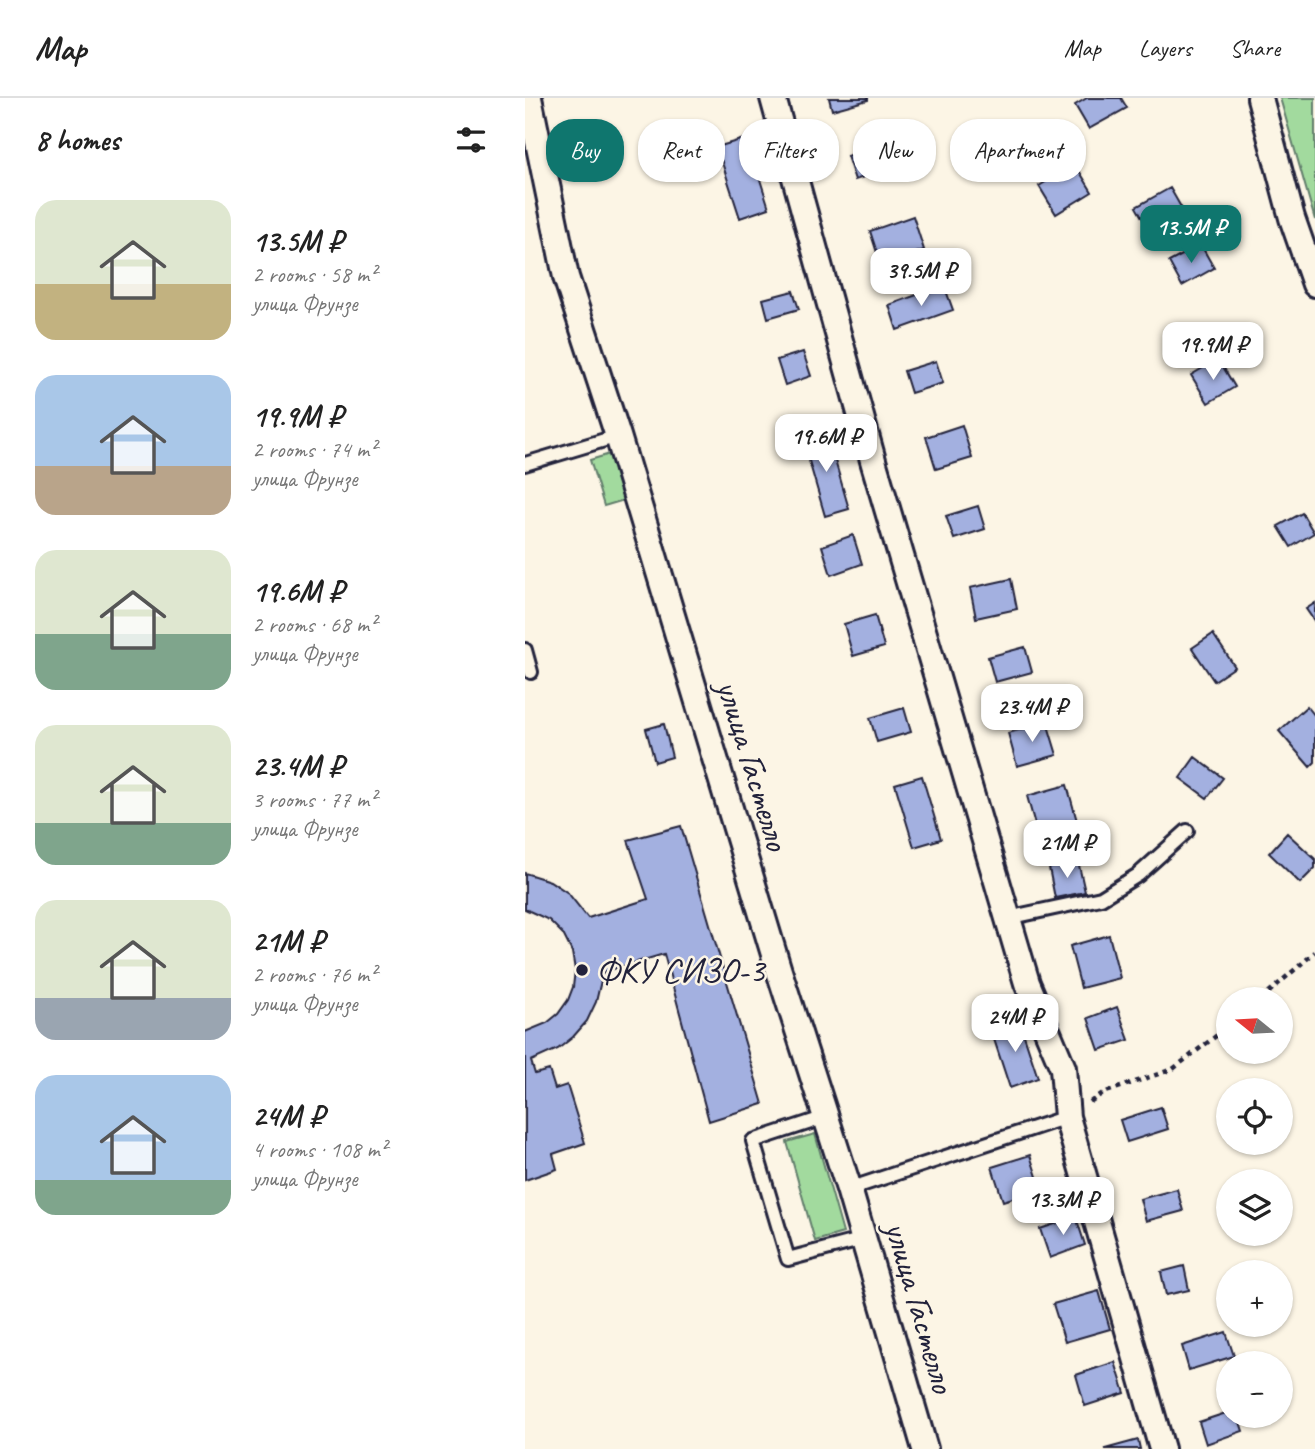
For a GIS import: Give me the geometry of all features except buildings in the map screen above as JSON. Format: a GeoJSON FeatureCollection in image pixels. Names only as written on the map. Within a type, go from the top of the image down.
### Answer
{"type":"FeatureCollection","features":[{"type":"Feature","properties":{"kind":"street","name":"улица Гастелло"},"geometry":{"type":"LineString","coordinates":[[529,98],[566,277],[618,436],[779,971],[849,1189],[925,1449]]}},
{"type":"Feature","properties":{"kind":"street"},"geometry":{"type":"LineString","coordinates":[[773,98],[874,464],[1027,984],[1063,1068],[1067,1117],[1162,1449]]}},
{"type":"Feature","properties":{"kind":"street"},"geometry":{"type":"LineString","coordinates":[[1260,98],[1292,218],[1315,284]]}},
{"type":"Feature","properties":{"kind":"lane"},"geometry":{"type":"LineString","coordinates":[[525,464],[618,436]]}},
{"type":"Feature","properties":{"kind":"lane"},"geometry":{"type":"LineString","coordinates":[[525,650],[531,672]]}},
{"type":"Feature","properties":{"kind":"lane"},"geometry":{"type":"LineString","coordinates":[[1008,918],[1101,898],[1138,875],[1187,831]]}},
{"type":"Feature","properties":{"kind":"lane"},"geometry":{"type":"LineString","coordinates":[[826,1117],[753,1141],[788,1259],[864,1239]]}},
{"type":"Feature","properties":{"kind":"lane"},"geometry":{"type":"LineString","coordinates":[[849,1189],[1067,1117]]}},
{"type":"Feature","properties":{"kind":"path"},"geometry":{"type":"LineString","coordinates":[[1275,987],[1315,952]]}},
{"type":"Feature","properties":{"kind":"path"},"geometry":{"type":"LineString","coordinates":[[1067,1117],[1103,1093],[1173,1069],[1216,1036]]}},
{"type":"Feature","properties":{"kind":"green space"},"geometry":{"type":"Polygon","coordinates":[[[1280,98],[1315,98],[1315,220],[1280,98]]]}},
{"type":"Feature","properties":{"kind":"green space"},"geometry":{"type":"Polygon","coordinates":[[[610,454],[624,500],[604,506],[590,460],[610,454]]]}},
{"type":"Feature","properties":{"kind":"green space"},"geometry":{"type":"Polygon","coordinates":[[[815,1134],[843,1233],[815,1241],[787,1142],[815,1134]]]}},
{"type":"Feature","properties":{"kind":"place","name":"ФКУ СИЗО-3"},"geometry":{"type":"Point","coordinates":[582,970]}}]}
